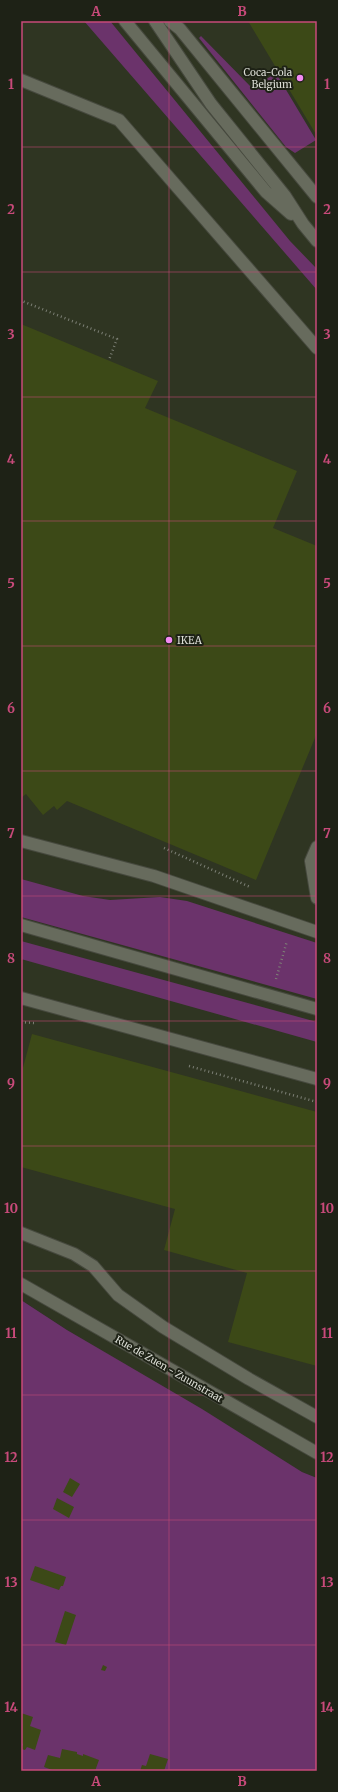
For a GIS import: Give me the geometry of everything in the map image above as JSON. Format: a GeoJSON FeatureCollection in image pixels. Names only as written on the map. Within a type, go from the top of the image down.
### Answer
{"type":"FeatureCollection","features":[{"type":"Feature","properties":{"kind":"street"},"geometry":{"type":"LineString","coordinates":[[125,21],[266,192],[303,224]]}},
{"type":"Feature","properties":{"kind":"street"},"geometry":{"type":"LineString","coordinates":[[155,21],[211,104],[285,196],[303,224],[317,241]]}},
{"type":"Feature","properties":{"kind":"street"},"geometry":{"type":"LineString","coordinates":[[170,21],[180,29],[317,197]]}},
{"type":"Feature","properties":{"kind":"street"},"geometry":{"type":"LineString","coordinates":[[21,80],[119,120],[317,348]]}},
{"type":"Feature","properties":{"kind":"street"},"geometry":{"type":"LineString","coordinates":[[21,841],[154,876],[317,932]]}},
{"type":"Feature","properties":{"kind":"street"},"geometry":{"type":"LineString","coordinates":[[317,847],[311,861],[317,898]]}},
{"type":"Feature","properties":{"kind":"street"},"geometry":{"type":"LineString","coordinates":[[21,926],[317,1009]]}},
{"type":"Feature","properties":{"kind":"street"},"geometry":{"type":"LineString","coordinates":[[21,998],[317,1079]]}},
{"type":"Feature","properties":{"kind":"street"},"geometry":{"type":"LineString","coordinates":[[21,1233],[74,1254],[93,1266],[118,1295],[163,1327],[249,1379],[317,1417]]}},
{"type":"Feature","properties":{"kind":"street","name":"Rue de Zuen - Zuunstraat"},"geometry":{"type":"LineString","coordinates":[[21,1284],[317,1453]]}},
{"type":"Feature","properties":{"kind":"path"},"geometry":{"type":"LineString","coordinates":[[21,303],[22,301],[117,339],[109,360]]}},
{"type":"Feature","properties":{"kind":"shaded area"},"geometry":{"type":"Polygon","coordinates":[[[21,21],[317,21],[317,1478],[302,1472],[67,1330],[21,1300],[21,21]]]}},
{"type":"Feature","properties":{"kind":"shaded area"},"geometry":{"type":"Polygon","coordinates":[[[84,21],[110,21],[290,241],[317,269],[317,290],[84,21]]]}},
{"type":"Feature","properties":{"kind":"shaded area"},"geometry":{"type":"Polygon","coordinates":[[[201,36],[252,88],[276,73],[316,140],[295,153],[286,147],[199,38],[201,36]]]}},
{"type":"Feature","properties":{"kind":"shaded area"},"geometry":{"type":"Polygon","coordinates":[[[21,879],[83,896],[110,900],[160,897],[187,901],[317,943],[317,999],[21,917],[21,879]]]}},
{"type":"Feature","properties":{"kind":"shaded area"},"geometry":{"type":"Polygon","coordinates":[[[21,941],[317,1022],[317,1042],[21,959],[21,941]]]}},
{"type":"Feature","properties":{"kind":"shaded area"},"geometry":{"type":"Polygon","coordinates":[[[21,1300],[67,1330],[202,1409],[302,1472],[317,1478],[317,1771],[21,1771],[21,1300]]]}},
{"type":"Feature","properties":{"kind":"building","name":"Coca-Cola Belgium"},"geometry":{"type":"Polygon","coordinates":[[[248,21],[317,21],[317,136],[248,21]]]}},
{"type":"Feature","properties":{"kind":"building","name":"IKEA"},"geometry":{"type":"Polygon","coordinates":[[[21,324],[158,381],[145,408],[297,471],[273,528],[317,546],[317,733],[256,880],[67,801],[57,810],[54,806],[43,815],[26,794],[21,798],[21,324]]]}},
{"type":"Feature","properties":{"kind":"building"},"geometry":{"type":"Polygon","coordinates":[[[32,1034],[317,1112],[317,1366],[228,1342],[247,1273],[164,1250],[175,1209],[21,1167],[21,1075],[32,1034]]]}},
{"type":"Feature","properties":{"kind":"building"},"geometry":{"type":"Polygon","coordinates":[[[70,1478],[80,1484],[72,1497],[63,1492],[70,1478]]]}},
{"type":"Feature","properties":{"kind":"building"},"geometry":{"type":"Polygon","coordinates":[[[57,1498],[74,1507],[69,1518],[53,1509],[57,1498]]]}},
{"type":"Feature","properties":{"kind":"building"},"geometry":{"type":"Polygon","coordinates":[[[35,1566],[66,1577],[63,1586],[61,1586],[59,1590],[30,1580],[35,1566]]]}},
{"type":"Feature","properties":{"kind":"building"},"geometry":{"type":"Polygon","coordinates":[[[65,1611],[76,1615],[66,1645],[55,1642],[65,1611]]]}},
{"type":"Feature","properties":{"kind":"building"},"geometry":{"type":"Polygon","coordinates":[[[103,1665],[107,1667],[105,1671],[101,1670],[103,1665]]]}},
{"type":"Feature","properties":{"kind":"building"},"geometry":{"type":"Polygon","coordinates":[[[21,1713],[33,1717],[30,1726],[41,1730],[35,1750],[27,1747],[25,1750],[21,1749],[23,1744],[21,1743],[21,1713]]]}},
{"type":"Feature","properties":{"kind":"building"},"geometry":{"type":"Polygon","coordinates":[[[62,1749],[77,1752],[77,1754],[83,1756],[83,1754],[99,1760],[95,1771],[55,1771],[44,1767],[48,1755],[60,1758],[62,1749]]]}},
{"type":"Feature","properties":{"kind":"building"},"geometry":{"type":"Polygon","coordinates":[[[150,1754],[168,1759],[164,1771],[140,1771],[142,1765],[146,1766],[150,1754]]]}},
{"type":"Feature","properties":{"kind":"place","name":"Coca-Cola Belgium"},"geometry":{"type":"Point","coordinates":[300,78]}},
{"type":"Feature","properties":{"kind":"place","name":"IKEA"},"geometry":{"type":"Point","coordinates":[169,640]}}]}
